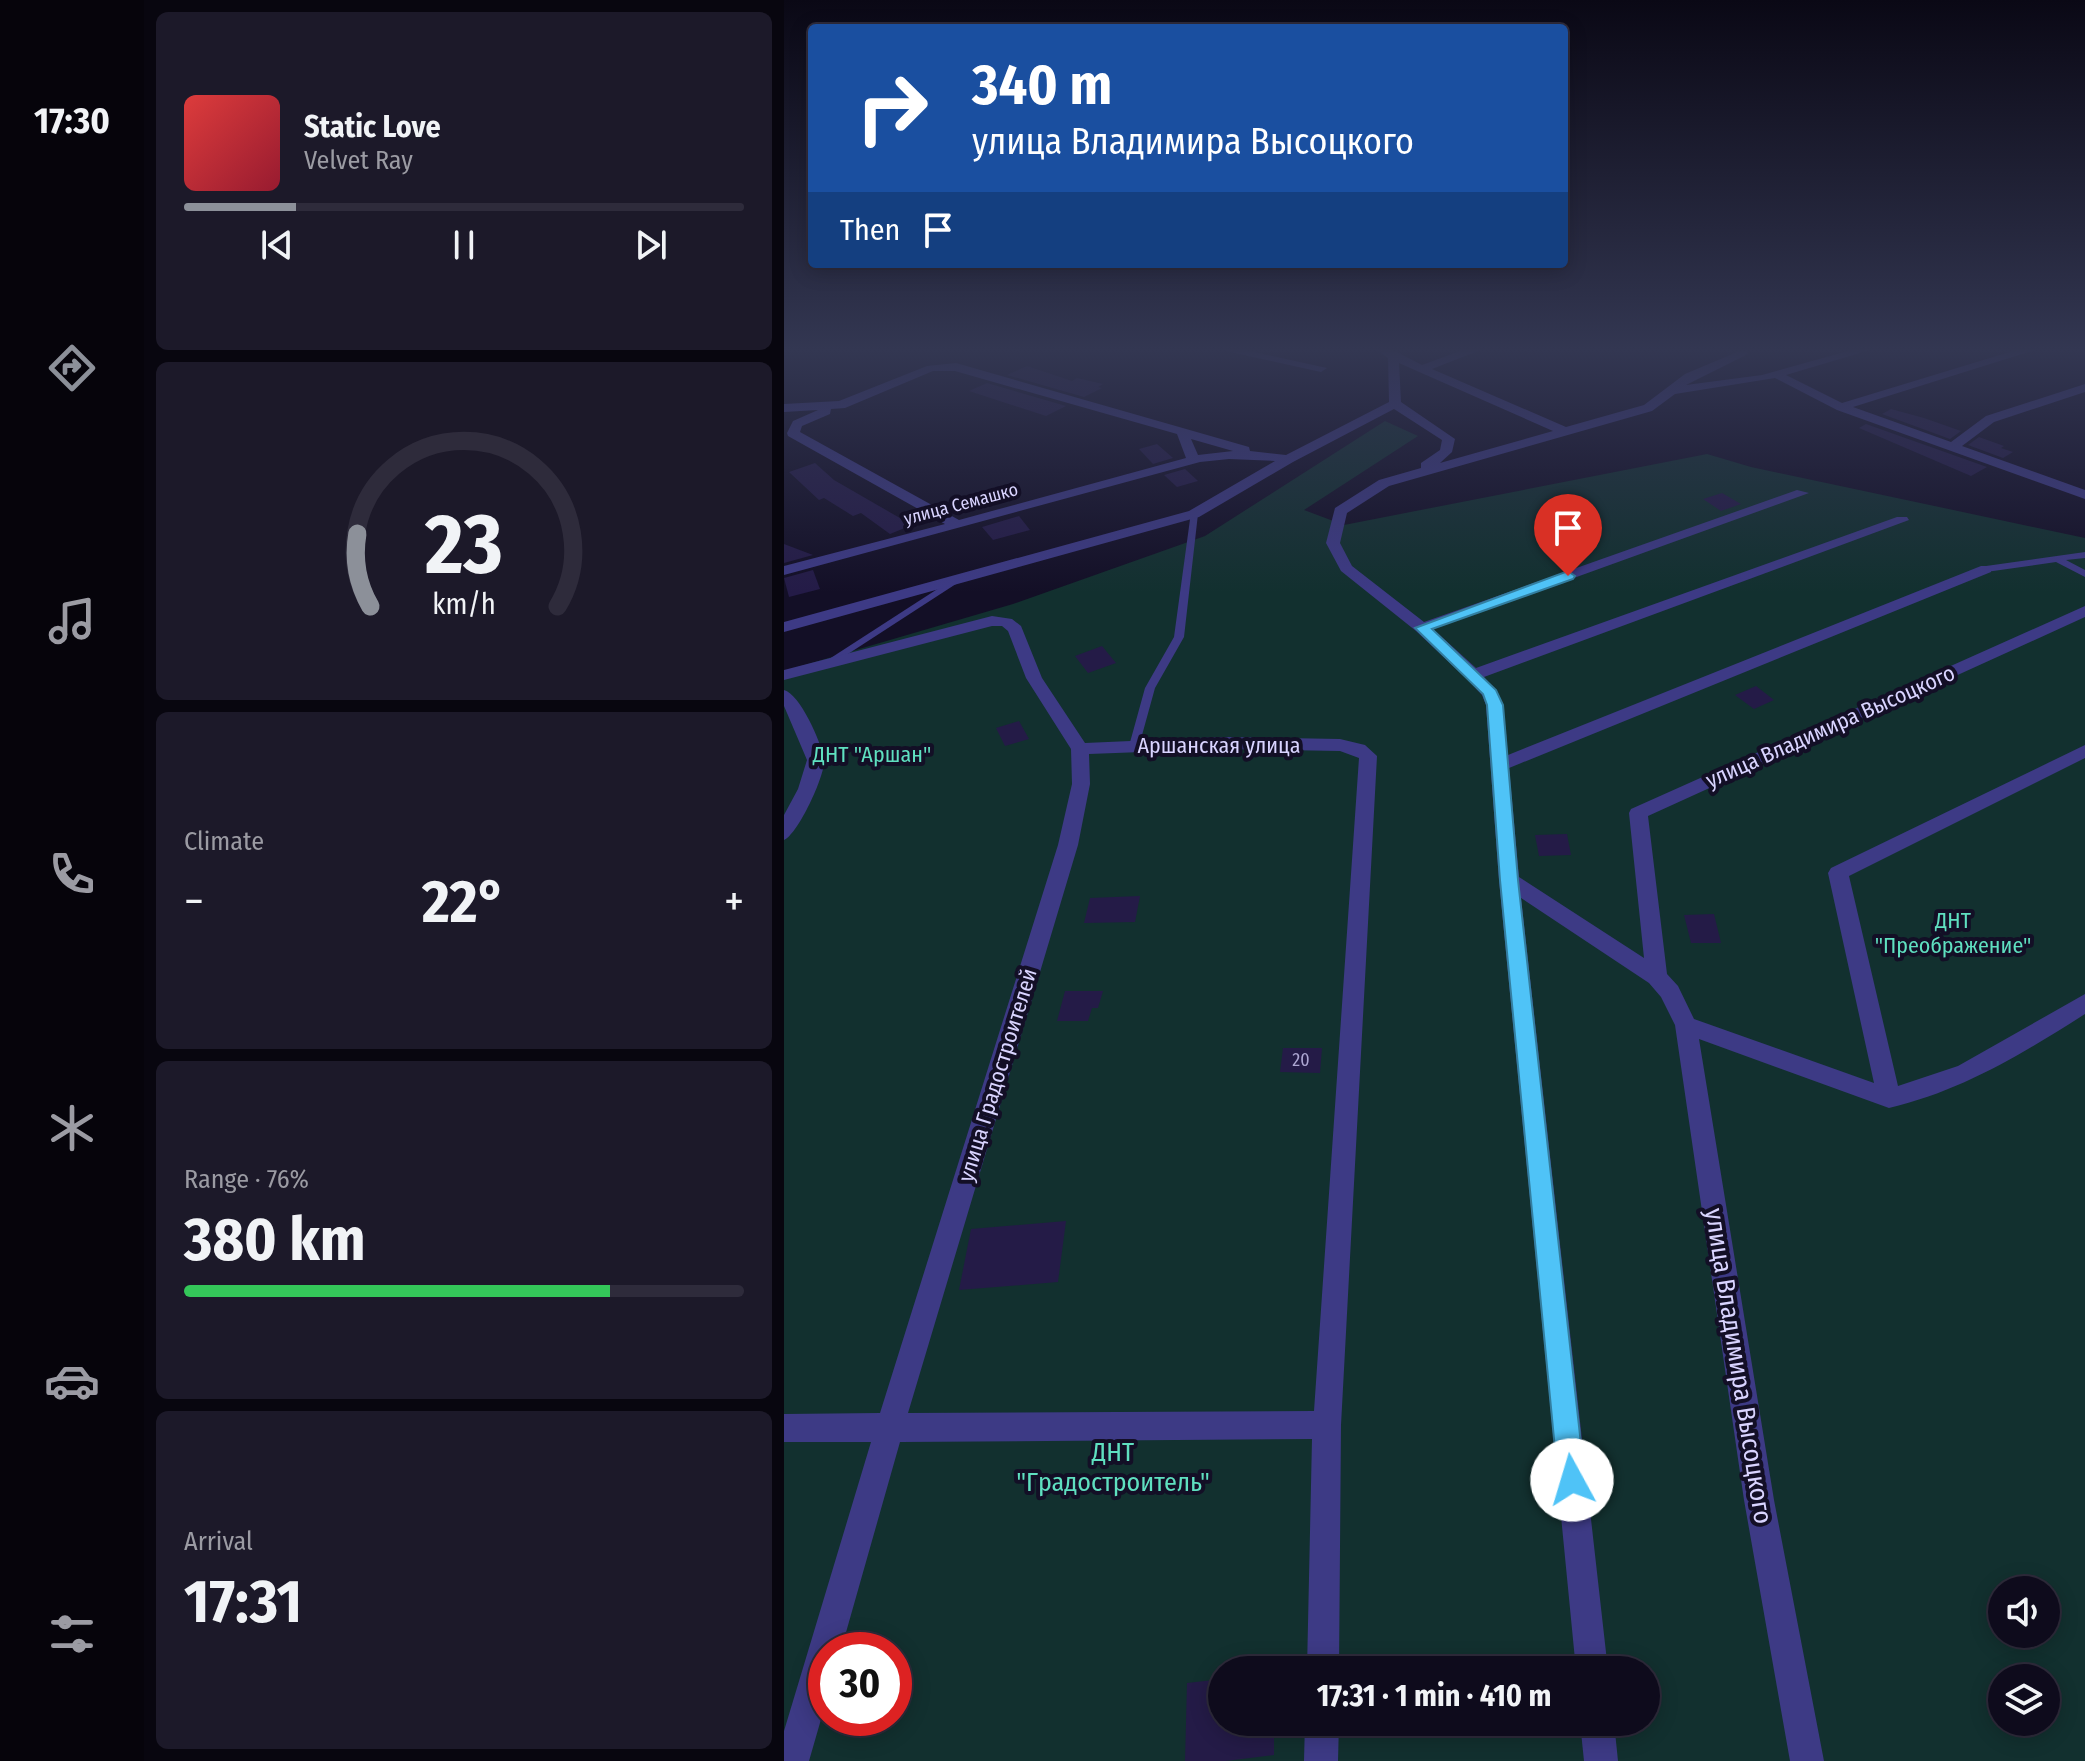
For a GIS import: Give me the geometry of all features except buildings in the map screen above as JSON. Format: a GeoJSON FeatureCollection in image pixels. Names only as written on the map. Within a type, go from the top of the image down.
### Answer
{"type":"FeatureCollection","features":[{"type":"Feature","properties":{"kind":"street"},"geometry":{"type":"LineString","coordinates":[[795,429],[793,433],[956,524]]}},
{"type":"Feature","properties":{"kind":"street"},"geometry":{"type":"LineString","coordinates":[[1172,429],[1257,454]]}},
{"type":"Feature","properties":{"kind":"street"},"geometry":{"type":"LineString","coordinates":[[784,627],[1194,514],[1346,429]]}},
{"type":"Feature","properties":{"kind":"street"},"geometry":{"type":"LineString","coordinates":[[1424,471],[1425,466],[1450,448],[1449,439],[1434,429]]}},
{"type":"Feature","properties":{"kind":"street"},"geometry":{"type":"LineString","coordinates":[[1560,429],[1566,432]]}},
{"type":"Feature","properties":{"kind":"street"},"geometry":{"type":"LineString","coordinates":[[1576,429],[1384,483],[1340,511],[1333,543],[1346,568],[1422,628],[1473,675],[1490,693],[1495,705],[1509,880],[1591,1656]]}},
{"type":"Feature","properties":{"kind":"street"},"geometry":{"type":"LineString","coordinates":[[1903,429],[2085,495]]}},
{"type":"Feature","properties":{"kind":"street"},"geometry":{"type":"LineString","coordinates":[[1953,447],[1977,429]]}},
{"type":"Feature","properties":{"kind":"street"},"geometry":{"type":"LineString","coordinates":[[1182,432],[1193,458]]}},
{"type":"Feature","properties":{"kind":"street","name":"улица Семашко"},"geometry":{"type":"LineString","coordinates":[[784,571],[1172,467],[1193,458],[1257,454],[1288,459]]}},
{"type":"Feature","properties":{"kind":"street"},"geometry":{"type":"LineString","coordinates":[[1422,628],[1802,493]]}},
{"type":"Feature","properties":{"kind":"street"},"geometry":{"type":"LineString","coordinates":[[1473,675],[1902,520]]}},
{"type":"Feature","properties":{"kind":"street"},"geometry":{"type":"LineString","coordinates":[[1498,766],[1986,569]]}},
{"type":"Feature","properties":{"kind":"street","name":"улица Владимира Высоцкого"},"geometry":{"type":"LineString","coordinates":[[1657,977],[1638,813],[2085,611]]}},
{"type":"Feature","properties":{"kind":"street"},"geometry":{"type":"LineString","coordinates":[[784,675],[992,621],[1006,622],[1015,629],[1034,678],[1080,749]]}},
{"type":"Feature","properties":{"kind":"street"},"geometry":{"type":"LineString","coordinates":[[784,695],[794,707],[816,760],[807,789],[784,833]]}},
{"type":"Feature","properties":{"kind":"street","name":"Аршанская улица"},"geometry":{"type":"LineString","coordinates":[[1080,749],[1222,743],[1340,745],[1359,749],[1368,756],[1327,1425]]}},
{"type":"Feature","properties":{"kind":"street","name":"улица Градостроителей"},"geometry":{"type":"LineString","coordinates":[[792,1761],[889,1429],[1068,845],[1081,784],[1080,749]]}},
{"type":"Feature","properties":{"kind":"street"},"geometry":{"type":"LineString","coordinates":[[1889,1098],[1838,873],[2085,751]]}},
{"type":"Feature","properties":{"kind":"street","name":"улица Владимира Высоцкого"},"geometry":{"type":"LineString","coordinates":[[1509,880],[1657,977],[1670,992],[1686,1025],[1759,1500],[1807,1761]]}},
{"type":"Feature","properties":{"kind":"street"},"geometry":{"type":"LineString","coordinates":[[1686,1025],[1889,1098],[1917,1094],[1951,1080],[2010,1050],[2085,1003]]}},
{"type":"Feature","properties":{"kind":"street"},"geometry":{"type":"LineString","coordinates":[[784,1428],[1327,1425],[1323,1656]]}},
{"type":"Feature","properties":{"kind":"street"},"geometry":{"type":"LineString","coordinates":[[1321,1761],[1322,1736]]}},
{"type":"Feature","properties":{"kind":"street"},"geometry":{"type":"LineString","coordinates":[[1598,1736],[1601,1761]]}},
{"type":"Feature","properties":{"kind":"lane"},"geometry":{"type":"LineString","coordinates":[[1134,746],[1150,688],[1179,637],[1194,514]]}},
{"type":"Feature","properties":{"kind":"lane"},"geometry":{"type":"LineString","coordinates":[[1986,569],[2085,555]]}},
{"type":"Feature","properties":{"kind":"lane"},"geometry":{"type":"LineString","coordinates":[[2057,559],[2085,574]]}},
{"type":"Feature","properties":{"kind":"lane"},"geometry":{"type":"LineString","coordinates":[[828,663],[958,579]]}},
{"type":"Feature","properties":{"kind":"green space"},"geometry":{"type":"Polygon","coordinates":[[[1372,429],[1403,429],[1418,436],[1304,510],[1344,525],[1707,454],[1751,467],[2085,538],[2085,1761],[784,1761],[784,671],[1013,604],[1205,536],[1372,429]]]}},
{"type":"Feature","properties":{"kind":"route"},"geometry":{"type":"LineString","coordinates":[[1568,576],[1422,628],[1473,675],[1490,693],[1495,705],[1509,880],[1572,1480]]}},
{"type":"Feature","properties":{"kind":"park label","name":"ДНТ \"Аршан\""},"geometry":{"type":"Point","coordinates":[872,754]}},
{"type":"Feature","properties":{"kind":"park label","name":"ДНТ \"Преображение\""},"geometry":{"type":"Point","coordinates":[1953,932]}},
{"type":"Feature","properties":{"kind":"park label","name":"ДНТ \"Градостроитель\""},"geometry":{"type":"Point","coordinates":[1113,1467]}}]}
